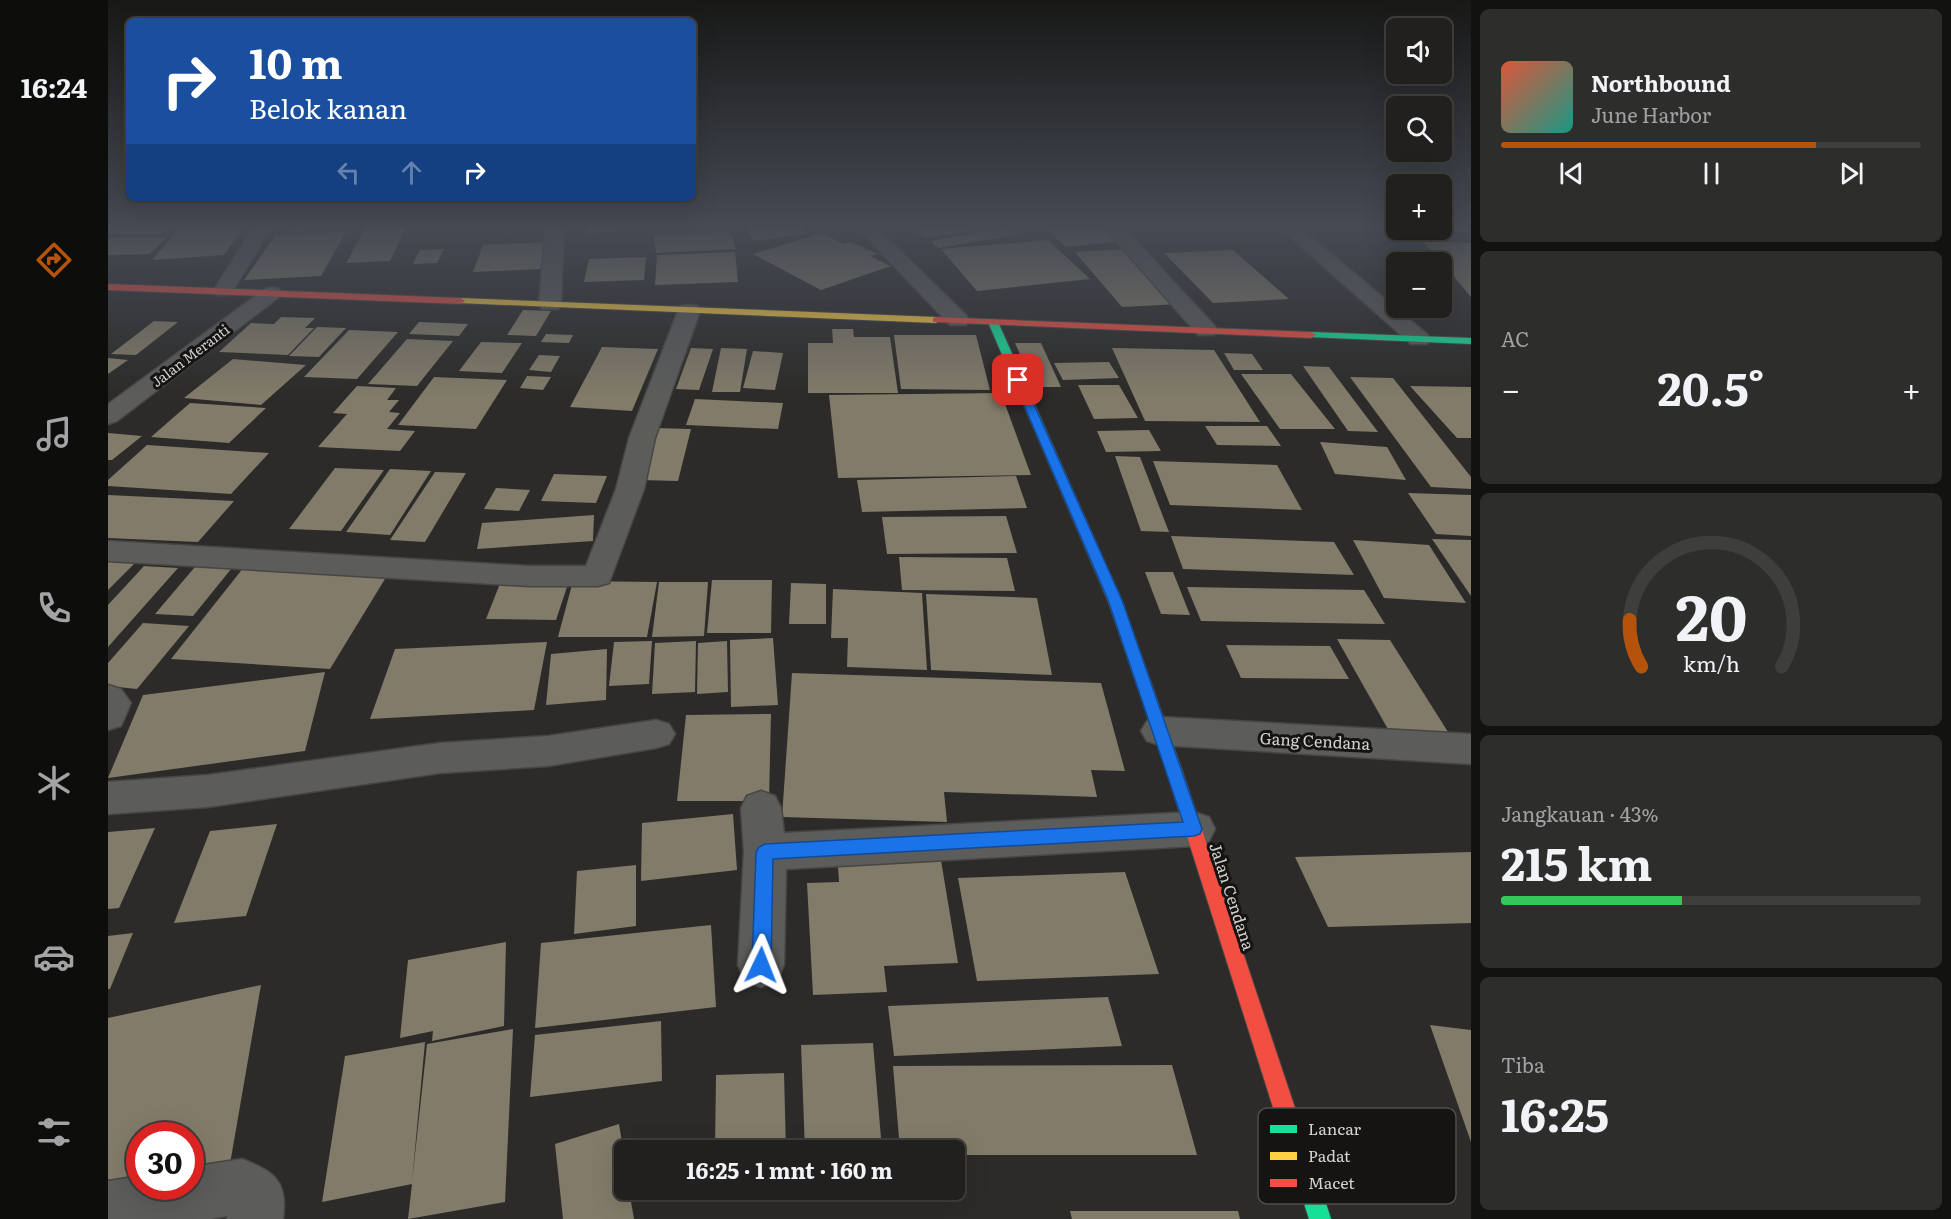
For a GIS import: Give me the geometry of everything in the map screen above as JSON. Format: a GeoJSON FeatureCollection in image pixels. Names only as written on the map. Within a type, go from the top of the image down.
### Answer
{"type":"FeatureCollection","features":[{"type":"Feature","properties":{"kind":"main road"},"geometry":{"type":"LineString","coordinates":[[108,287],[1471,341]]}},
{"type":"Feature","properties":{"kind":"main road","name":"Jalan Cendana"},"geometry":{"type":"LineString","coordinates":[[993,322],[1115,600],[1194,829],[1284,1108]]}},
{"type":"Feature","properties":{"kind":"main road","name":"Jalan Cendana"},"geometry":{"type":"LineString","coordinates":[[1315,1204],[1320,1219]]}},
{"type":"Feature","properties":{"kind":"street"},"geometry":{"type":"LineString","coordinates":[[223,291],[227,284]]}},
{"type":"Feature","properties":{"kind":"street"},"geometry":{"type":"LineString","coordinates":[[550,304],[551,284]]}},
{"type":"Feature","properties":{"kind":"street"},"geometry":{"type":"LineString","coordinates":[[922,284],[958,320]]}},
{"type":"Feature","properties":{"kind":"street"},"geometry":{"type":"LineString","coordinates":[[1164,284],[1206,330]]}},
{"type":"Feature","properties":{"kind":"street"},"geometry":{"type":"LineString","coordinates":[[1355,284],[1419,339]]}},
{"type":"Feature","properties":{"kind":"street","name":"Jalan Meranti"},"geometry":{"type":"LineString","coordinates":[[108,416],[272,293]]}},
{"type":"Feature","properties":{"kind":"street"},"geometry":{"type":"LineString","coordinates":[[108,551],[528,576],[598,576],[630,489],[642,438],[689,310]]}},
{"type":"Feature","properties":{"kind":"street"},"geometry":{"type":"LineString","coordinates":[[108,698],[113,703],[108,717]]}},
{"type":"Feature","properties":{"kind":"street","name":"Gang Cendana"},"geometry":{"type":"LineString","coordinates":[[1160,731],[1471,748]]}},
{"type":"Feature","properties":{"kind":"street"},"geometry":{"type":"LineString","coordinates":[[108,798],[208,790],[440,758],[548,751],[657,734]]}},
{"type":"Feature","properties":{"kind":"street"},"geometry":{"type":"LineString","coordinates":[[761,808],[765,852],[761,965]]}},
{"type":"Feature","properties":{"kind":"street"},"geometry":{"type":"LineString","coordinates":[[765,852],[1194,829]]}},
{"type":"Feature","properties":{"kind":"street"},"geometry":{"type":"LineString","coordinates":[[108,1209],[242,1186],[258,1198],[255,1219]]}},
{"type":"Feature","properties":{"kind":"building"},"geometry":{"type":"Polygon","coordinates":[[[809,284],[839,284],[821,290],[809,284]]]}},
{"type":"Feature","properties":{"kind":"building"},"geometry":{"type":"Polygon","coordinates":[[[971,284],[1044,284],[977,291],[971,284]]]}},
{"type":"Feature","properties":{"kind":"building"},"geometry":{"type":"Polygon","coordinates":[[[1102,284],[1161,284],[1180,304],[1122,307],[1102,284]]]}},
{"type":"Feature","properties":{"kind":"building"},"geometry":{"type":"Polygon","coordinates":[[[1194,284],[1272,284],[1289,299],[1213,303],[1194,284]]]}},
{"type":"Feature","properties":{"kind":"building"},"geometry":{"type":"Polygon","coordinates":[[[1460,284],[1471,284],[1471,297],[1460,284]]]}},
{"type":"Feature","properties":{"kind":"building"},"geometry":{"type":"Polygon","coordinates":[[[523,310],[551,311],[536,336],[507,335],[523,310]]]}},
{"type":"Feature","properties":{"kind":"building"},"geometry":{"type":"Polygon","coordinates":[[[281,317],[315,318],[305,328],[314,328],[288,355],[219,352],[251,323],[274,324],[281,317]]]}},
{"type":"Feature","properties":{"kind":"building"},"geometry":{"type":"Polygon","coordinates":[[[154,321],[178,322],[136,355],[111,354],[154,321]]]}},
{"type":"Feature","properties":{"kind":"building"},"geometry":{"type":"Polygon","coordinates":[[[419,322],[468,324],[459,336],[409,334],[419,322]]]}},
{"type":"Feature","properties":{"kind":"building"},"geometry":{"type":"Polygon","coordinates":[[[317,327],[346,328],[319,357],[289,356],[317,327]]]}},
{"type":"Feature","properties":{"kind":"building"},"geometry":{"type":"Polygon","coordinates":[[[832,329],[853,329],[854,337],[890,337],[898,393],[808,393],[808,343],[833,343],[832,329]]]}},
{"type":"Feature","properties":{"kind":"building"},"geometry":{"type":"Polygon","coordinates":[[[349,330],[398,332],[357,379],[304,377],[349,330]]]}},
{"type":"Feature","properties":{"kind":"building"},"geometry":{"type":"Polygon","coordinates":[[[546,334],[573,335],[569,343],[541,342],[546,334]]]}},
{"type":"Feature","properties":{"kind":"building"},"geometry":{"type":"Polygon","coordinates":[[[894,335],[976,335],[990,390],[901,389],[894,335]]]}},
{"type":"Feature","properties":{"kind":"building"},"geometry":{"type":"Polygon","coordinates":[[[407,339],[453,341],[417,386],[368,384],[407,339]]]}},
{"type":"Feature","properties":{"kind":"building"},"geometry":{"type":"Polygon","coordinates":[[[481,342],[522,343],[502,373],[459,371],[481,342]]]}},
{"type":"Feature","properties":{"kind":"building"},"geometry":{"type":"Polygon","coordinates":[[[1015,343],[1041,343],[1061,387],[1034,387],[1015,343]]]}},
{"type":"Feature","properties":{"kind":"building"},"geometry":{"type":"Polygon","coordinates":[[[602,347],[658,349],[632,411],[570,407],[602,347]]]}},
{"type":"Feature","properties":{"kind":"building"},"geometry":{"type":"Polygon","coordinates":[[[691,348],[713,349],[699,390],[676,389],[691,348]]]}},
{"type":"Feature","properties":{"kind":"building"},"geometry":{"type":"Polygon","coordinates":[[[721,348],[747,349],[740,392],[712,392],[721,348]]]}},
{"type":"Feature","properties":{"kind":"building"},"geometry":{"type":"Polygon","coordinates":[[[1112,348],[1214,350],[1260,422],[1145,421],[1112,348]]]}},
{"type":"Feature","properties":{"kind":"building"},"geometry":{"type":"Polygon","coordinates":[[[753,351],[783,353],[775,390],[743,388],[753,351]]]}},
{"type":"Feature","properties":{"kind":"building"},"geometry":{"type":"Polygon","coordinates":[[[1224,353],[1252,354],[1263,370],[1234,370],[1224,353]]]}},
{"type":"Feature","properties":{"kind":"building"},"geometry":{"type":"Polygon","coordinates":[[[539,355],[560,356],[551,372],[529,370],[539,355]]]}},
{"type":"Feature","properties":{"kind":"building"},"geometry":{"type":"Polygon","coordinates":[[[108,358],[128,360],[108,374],[108,358]]]}},
{"type":"Feature","properties":{"kind":"building"},"geometry":{"type":"Polygon","coordinates":[[[233,359],[306,365],[261,405],[184,398],[233,359]]]}},
{"type":"Feature","properties":{"kind":"building"},"geometry":{"type":"Polygon","coordinates":[[[1109,362],[1119,378],[1063,380],[1054,363],[1109,362]]]}},
{"type":"Feature","properties":{"kind":"building"},"geometry":{"type":"Polygon","coordinates":[[[1303,366],[1329,367],[1378,432],[1348,431],[1303,366]]]}},
{"type":"Feature","properties":{"kind":"building"},"geometry":{"type":"Polygon","coordinates":[[[1241,374],[1291,374],[1335,429],[1280,429],[1241,374]]]}},
{"type":"Feature","properties":{"kind":"building"},"geometry":{"type":"Polygon","coordinates":[[[527,376],[551,377],[543,390],[520,388],[527,376]]]}},
{"type":"Feature","properties":{"kind":"building"},"geometry":{"type":"Polygon","coordinates":[[[434,377],[507,380],[476,429],[398,425],[434,377]]]}},
{"type":"Feature","properties":{"kind":"building"},"geometry":{"type":"Polygon","coordinates":[[[1350,377],[1393,378],[1471,477],[1471,489],[1431,487],[1350,377]]]}},
{"type":"Feature","properties":{"kind":"building"},"geometry":{"type":"Polygon","coordinates":[[[1078,385],[1119,385],[1138,418],[1094,419],[1078,385]]]}},
{"type":"Feature","properties":{"kind":"building"},"geometry":{"type":"Polygon","coordinates":[[[357,386],[396,388],[387,400],[399,400],[389,412],[400,413],[387,429],[415,431],[400,451],[318,447],[347,414],[333,413],[357,386]]]}},
{"type":"Feature","properties":{"kind":"building"},"geometry":{"type":"Polygon","coordinates":[[[1410,386],[1471,387],[1471,438],[1457,438],[1410,386]]]}},
{"type":"Feature","properties":{"kind":"building"},"geometry":{"type":"Polygon","coordinates":[[[1001,393],[1031,475],[838,478],[829,395],[1001,393]]]}},
{"type":"Feature","properties":{"kind":"building"},"geometry":{"type":"Polygon","coordinates":[[[695,399],[783,403],[778,429],[686,425],[695,399]]]}},
{"type":"Feature","properties":{"kind":"building"},"geometry":{"type":"Polygon","coordinates":[[[190,403],[266,408],[229,443],[151,437],[190,403]]]}},
{"type":"Feature","properties":{"kind":"building"},"geometry":{"type":"Polygon","coordinates":[[[1205,426],[1267,426],[1281,446],[1217,445],[1205,426]]]}},
{"type":"Feature","properties":{"kind":"building"},"geometry":{"type":"Polygon","coordinates":[[[655,428],[691,429],[678,481],[639,480],[655,428]]]}},
{"type":"Feature","properties":{"kind":"building"},"geometry":{"type":"Polygon","coordinates":[[[1149,430],[1161,451],[1106,452],[1097,431],[1149,430]]]}},
{"type":"Feature","properties":{"kind":"building"},"geometry":{"type":"Polygon","coordinates":[[[108,433],[142,436],[112,460],[108,460],[108,433]]]}},
{"type":"Feature","properties":{"kind":"building"},"geometry":{"type":"Polygon","coordinates":[[[1320,442],[1387,447],[1406,480],[1335,474],[1320,442]]]}},
{"type":"Feature","properties":{"kind":"building"},"geometry":{"type":"Polygon","coordinates":[[[147,445],[269,453],[231,494],[108,486],[108,480],[147,445]]]}},
{"type":"Feature","properties":{"kind":"building"},"geometry":{"type":"Polygon","coordinates":[[[1115,456],[1140,457],[1169,532],[1141,531],[1115,456]]]}},
{"type":"Feature","properties":{"kind":"building"},"geometry":{"type":"Polygon","coordinates":[[[1153,461],[1277,465],[1302,510],[1170,505],[1153,461]]]}},
{"type":"Feature","properties":{"kind":"building"},"geometry":{"type":"Polygon","coordinates":[[[335,468],[384,470],[341,531],[289,529],[335,468]]]}},
{"type":"Feature","properties":{"kind":"building"},"geometry":{"type":"Polygon","coordinates":[[[390,469],[431,471],[390,535],[346,532],[390,469]]]}},
{"type":"Feature","properties":{"kind":"building"},"geometry":{"type":"Polygon","coordinates":[[[435,472],[466,473],[425,542],[390,540],[435,472]]]}},
{"type":"Feature","properties":{"kind":"building"},"geometry":{"type":"Polygon","coordinates":[[[554,474],[607,476],[596,503],[541,501],[554,474]]]}},
{"type":"Feature","properties":{"kind":"building"},"geometry":{"type":"Polygon","coordinates":[[[1016,476],[1027,508],[862,512],[857,480],[1016,476]]]}},
{"type":"Feature","properties":{"kind":"building"},"geometry":{"type":"Polygon","coordinates":[[[496,488],[530,490],[519,511],[484,509],[496,488]]]}},
{"type":"Feature","properties":{"kind":"building"},"geometry":{"type":"Polygon","coordinates":[[[1408,493],[1471,495],[1471,536],[1436,534],[1408,493]]]}},
{"type":"Feature","properties":{"kind":"building"},"geometry":{"type":"Polygon","coordinates":[[[108,495],[234,501],[198,542],[108,538],[108,495]]]}},
{"type":"Feature","properties":{"kind":"building"},"geometry":{"type":"Polygon","coordinates":[[[594,515],[593,541],[477,549],[482,523],[594,515]]]}},
{"type":"Feature","properties":{"kind":"building"},"geometry":{"type":"Polygon","coordinates":[[[1006,516],[1017,553],[887,554],[882,517],[1006,516]]]}},
{"type":"Feature","properties":{"kind":"building"},"geometry":{"type":"Polygon","coordinates":[[[1171,536],[1334,542],[1354,575],[1183,569],[1171,536]]]}},
{"type":"Feature","properties":{"kind":"building"},"geometry":{"type":"Polygon","coordinates":[[[1432,539],[1471,540],[1471,596],[1432,539]]]}},
{"type":"Feature","properties":{"kind":"building"},"geometry":{"type":"Polygon","coordinates":[[[1353,540],[1429,545],[1466,603],[1384,598],[1353,540]]]}},
{"type":"Feature","properties":{"kind":"building"},"geometry":{"type":"Polygon","coordinates":[[[108,557],[139,559],[108,590],[108,557]]]}},
{"type":"Feature","properties":{"kind":"building"},"geometry":{"type":"Polygon","coordinates":[[[899,557],[1007,558],[1015,591],[902,590],[899,557]]]}},
{"type":"Feature","properties":{"kind":"building"},"geometry":{"type":"Polygon","coordinates":[[[200,561],[236,563],[193,616],[155,614],[200,561]]]}},
{"type":"Feature","properties":{"kind":"building"},"geometry":{"type":"Polygon","coordinates":[[[144,566],[178,568],[108,647],[108,605],[144,566]]]}},
{"type":"Feature","properties":{"kind":"building"},"geometry":{"type":"Polygon","coordinates":[[[244,567],[388,574],[330,669],[171,659],[244,567]]]}},
{"type":"Feature","properties":{"kind":"building"},"geometry":{"type":"Polygon","coordinates":[[[1145,572],[1173,572],[1190,615],[1161,614],[1145,572]]]}},
{"type":"Feature","properties":{"kind":"building"},"geometry":{"type":"Polygon","coordinates":[[[503,576],[570,578],[556,620],[486,619],[503,576]]]}},
{"type":"Feature","properties":{"kind":"building"},"geometry":{"type":"Polygon","coordinates":[[[712,580],[772,580],[771,633],[707,633],[712,580]]]}},
{"type":"Feature","properties":{"kind":"building"},"geometry":{"type":"Polygon","coordinates":[[[573,581],[657,582],[647,637],[558,637],[573,581]]]}},
{"type":"Feature","properties":{"kind":"building"},"geometry":{"type":"Polygon","coordinates":[[[659,582],[708,582],[704,636],[652,637],[659,582]]]}},
{"type":"Feature","properties":{"kind":"building"},"geometry":{"type":"Polygon","coordinates":[[[791,583],[826,584],[826,624],[789,624],[791,583]]]}},
{"type":"Feature","properties":{"kind":"building"},"geometry":{"type":"Polygon","coordinates":[[[1187,587],[1364,590],[1385,624],[1201,621],[1187,587]]]}},
{"type":"Feature","properties":{"kind":"building"},"geometry":{"type":"Polygon","coordinates":[[[833,589],[922,593],[927,670],[847,667],[848,638],[831,638],[833,589]]]}},
{"type":"Feature","properties":{"kind":"building"},"geometry":{"type":"Polygon","coordinates":[[[926,594],[1037,598],[1052,675],[931,670],[926,594]]]}},
{"type":"Feature","properties":{"kind":"building"},"geometry":{"type":"Polygon","coordinates":[[[143,623],[189,626],[137,689],[108,686],[108,663],[143,623]]]}},
{"type":"Feature","properties":{"kind":"building"},"geometry":{"type":"Polygon","coordinates":[[[773,638],[778,705],[731,707],[730,640],[773,638]]]}},
{"type":"Feature","properties":{"kind":"building"},"geometry":{"type":"Polygon","coordinates":[[[1337,639],[1390,640],[1448,732],[1389,731],[1337,639]]]}},
{"type":"Feature","properties":{"kind":"building"},"geometry":{"type":"Polygon","coordinates":[[[652,641],[649,684],[609,686],[614,642],[652,641]]]}},
{"type":"Feature","properties":{"kind":"building"},"geometry":{"type":"Polygon","coordinates":[[[696,641],[695,692],[652,694],[655,643],[696,641]]]}},
{"type":"Feature","properties":{"kind":"building"},"geometry":{"type":"Polygon","coordinates":[[[727,641],[728,692],[697,694],[698,643],[727,641]]]}},
{"type":"Feature","properties":{"kind":"building"},"geometry":{"type":"Polygon","coordinates":[[[547,642],[534,710],[370,719],[395,649],[547,642]]]}},
{"type":"Feature","properties":{"kind":"building"},"geometry":{"type":"Polygon","coordinates":[[[1226,645],[1330,646],[1349,679],[1241,678],[1226,645]]]}},
{"type":"Feature","properties":{"kind":"building"},"geometry":{"type":"Polygon","coordinates":[[[607,649],[606,700],[546,705],[551,654],[607,649]]]}},
{"type":"Feature","properties":{"kind":"building"},"geometry":{"type":"Polygon","coordinates":[[[325,672],[305,751],[108,778],[143,695],[325,672]]]}},
{"type":"Feature","properties":{"kind":"building"},"geometry":{"type":"Polygon","coordinates":[[[792,673],[1101,683],[1125,771],[1091,770],[1097,797],[944,792],[947,822],[782,817],[792,673]]]}},
{"type":"Feature","properties":{"kind":"building"},"geometry":{"type":"Polygon","coordinates":[[[771,714],[769,801],[677,801],[686,715],[771,714]]]}},
{"type":"Feature","properties":{"kind":"building"},"geometry":{"type":"Polygon","coordinates":[[[733,814],[737,870],[641,881],[642,823],[733,814]]]}},
{"type":"Feature","properties":{"kind":"building"},"geometry":{"type":"Polygon","coordinates":[[[277,824],[246,916],[174,923],[210,831],[277,824]]]}},
{"type":"Feature","properties":{"kind":"building"},"geometry":{"type":"Polygon","coordinates":[[[155,828],[119,908],[108,909],[108,832],[155,828]]]}},
{"type":"Feature","properties":{"kind":"building"},"geometry":{"type":"Polygon","coordinates":[[[939,848],[958,963],[884,966],[887,992],[813,995],[807,883],[839,882],[837,851],[939,848]]]}},
{"type":"Feature","properties":{"kind":"building"},"geometry":{"type":"Polygon","coordinates":[[[1471,852],[1471,923],[1328,927],[1295,857],[1471,852]]]}},
{"type":"Feature","properties":{"kind":"building"},"geometry":{"type":"Polygon","coordinates":[[[636,865],[636,926],[574,934],[577,871],[636,865]]]}},
{"type":"Feature","properties":{"kind":"building"},"geometry":{"type":"Polygon","coordinates":[[[1125,872],[1159,974],[977,981],[958,878],[1125,872]]]}},
{"type":"Feature","properties":{"kind":"building"},"geometry":{"type":"Polygon","coordinates":[[[711,925],[716,1007],[535,1028],[541,943],[711,925]]]}},
{"type":"Feature","properties":{"kind":"building"},"geometry":{"type":"Polygon","coordinates":[[[133,933],[110,989],[108,989],[108,936],[133,933]]]}},
{"type":"Feature","properties":{"kind":"building"},"geometry":{"type":"Polygon","coordinates":[[[506,942],[504,1026],[432,1041],[433,1031],[400,1038],[408,960],[506,942]]]}},
{"type":"Feature","properties":{"kind":"building"},"geometry":{"type":"Polygon","coordinates":[[[261,985],[230,1164],[204,1170],[204,1122],[126,1122],[126,1190],[108,1194],[108,1018],[261,985]]]}},
{"type":"Feature","properties":{"kind":"building"},"geometry":{"type":"Polygon","coordinates":[[[1108,997],[1122,1046],[894,1056],[888,1006],[1108,997]]]}},
{"type":"Feature","properties":{"kind":"building"},"geometry":{"type":"Polygon","coordinates":[[[661,1021],[662,1081],[530,1097],[535,1035],[661,1021]]]}},
{"type":"Feature","properties":{"kind":"building"},"geometry":{"type":"Polygon","coordinates":[[[1430,1025],[1471,1030],[1471,1142],[1430,1025]]]}},
{"type":"Feature","properties":{"kind":"building"},"geometry":{"type":"Polygon","coordinates":[[[513,1029],[505,1202],[408,1219],[412,1184],[322,1202],[345,1056],[425,1042],[412,1182],[427,1044],[513,1029]]]}},
{"type":"Feature","properties":{"kind":"building"},"geometry":{"type":"Polygon","coordinates":[[[873,1043],[881,1140],[805,1140],[801,1045],[873,1043]]]}},
{"type":"Feature","properties":{"kind":"building"},"geometry":{"type":"Polygon","coordinates":[[[1172,1065],[1197,1155],[965,1155],[965,1140],[899,1140],[893,1066],[1172,1065]]]}},
{"type":"Feature","properties":{"kind":"building"},"geometry":{"type":"Polygon","coordinates":[[[784,1073],[786,1140],[715,1140],[716,1075],[784,1073]]]}},
{"type":"Feature","properties":{"kind":"building"},"geometry":{"type":"Polygon","coordinates":[[[619,1124],[622,1140],[614,1140],[614,1200],[631,1200],[634,1219],[563,1219],[555,1144],[619,1124]]]}},
{"type":"Feature","properties":{"kind":"building"},"geometry":{"type":"Polygon","coordinates":[[[1070,1211],[1238,1211],[1240,1219],[1072,1219],[1070,1211]]]}},
{"type":"Feature","properties":{"kind":"traffic: fast"},"geometry":{"type":"LineString","coordinates":[[993,322],[1115,601],[1175,773]]}},
{"type":"Feature","properties":{"kind":"traffic: fast"},"geometry":{"type":"LineString","coordinates":[[1311,335],[1471,341]]}},
{"type":"Feature","properties":{"kind":"traffic: fast"},"geometry":{"type":"LineString","coordinates":[[1315,1204],[1320,1219]]}},
{"type":"Feature","properties":{"kind":"traffic: slow"},"geometry":{"type":"LineString","coordinates":[[461,301],[936,320]]}},
{"type":"Feature","properties":{"kind":"traffic: jam"},"geometry":{"type":"LineString","coordinates":[[108,287],[461,301]]}},
{"type":"Feature","properties":{"kind":"traffic: jam"},"geometry":{"type":"LineString","coordinates":[[936,320],[1311,335]]}},
{"type":"Feature","properties":{"kind":"traffic: jam"},"geometry":{"type":"LineString","coordinates":[[1175,773],[1284,1108]]}},
{"type":"Feature","properties":{"kind":"route"},"geometry":{"type":"LineString","coordinates":[[761,965],[765,852],[930,841],[1194,829],[1115,600],[1018,380]]}}]}
